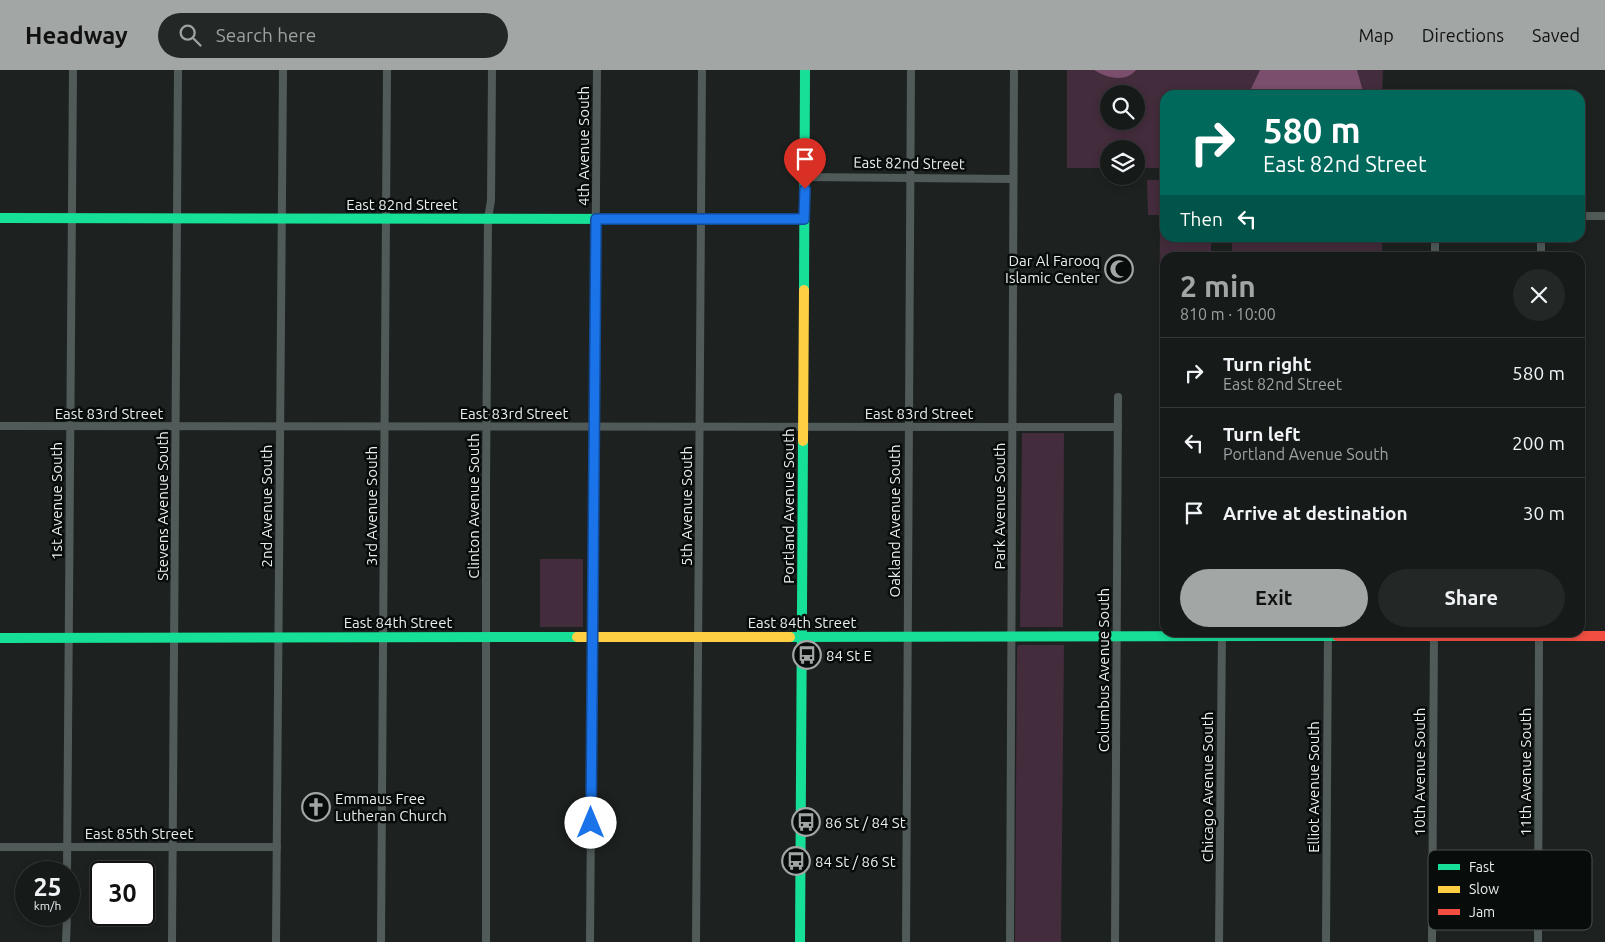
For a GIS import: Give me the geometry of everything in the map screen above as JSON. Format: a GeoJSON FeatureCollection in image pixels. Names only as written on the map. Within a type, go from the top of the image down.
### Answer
{"type":"FeatureCollection","features":[{"type":"Feature","properties":{"kind":"street","name":"1st Avenue South"},"geometry":{"type":"LineString","coordinates":[[67,861],[73,70]]}},
{"type":"Feature","properties":{"kind":"street","name":"Stevens Avenue South"},"geometry":{"type":"LineString","coordinates":[[172,942],[178,70]]}},
{"type":"Feature","properties":{"kind":"street","name":"2nd Avenue South"},"geometry":{"type":"LineString","coordinates":[[276,942],[283,70]]}},
{"type":"Feature","properties":{"kind":"street","name":"3rd Avenue South"},"geometry":{"type":"LineString","coordinates":[[382,942],[387,70]]}},
{"type":"Feature","properties":{"kind":"street","name":"Clinton Avenue South"},"geometry":{"type":"LineString","coordinates":[[486,942],[486,427],[492,70]]}},
{"type":"Feature","properties":{"kind":"street","name":"4th Avenue South"},"geometry":{"type":"LineString","coordinates":[[590,942],[597,70]]}},
{"type":"Feature","properties":{"kind":"street","name":"5th Avenue South"},"geometry":{"type":"LineString","coordinates":[[696,942],[702,70]]}},
{"type":"Feature","properties":{"kind":"street","name":"Portland Avenue South"},"geometry":{"type":"LineString","coordinates":[[800,942],[805,70]]}},
{"type":"Feature","properties":{"kind":"street","name":"Oakland Avenue South"},"geometry":{"type":"LineString","coordinates":[[906,942],[911,70]]}},
{"type":"Feature","properties":{"kind":"street","name":"Park Avenue South"},"geometry":{"type":"LineString","coordinates":[[1010,942],[1014,70]]}},
{"type":"Feature","properties":{"kind":"street","name":"East 82nd Street"},"geometry":{"type":"LineString","coordinates":[[805,176],[1014,179]]}},
{"type":"Feature","properties":{"kind":"street"},"geometry":{"type":"LineString","coordinates":[[1585,216],[1605,216]]}},
{"type":"Feature","properties":{"kind":"street","name":"East 82nd Street"},"geometry":{"type":"LineString","coordinates":[[0,218],[804,219]]}},
{"type":"Feature","properties":{"kind":"street","name":"Columbus Avenue South"},"geometry":{"type":"LineString","coordinates":[[1115,942],[1118,397]]}},
{"type":"Feature","properties":{"kind":"street","name":"East 83rd Street"},"geometry":{"type":"LineString","coordinates":[[0,426],[1118,427]]}},
{"type":"Feature","properties":{"kind":"street","name":"East 84th Street"},"geometry":{"type":"LineString","coordinates":[[1585,635],[1605,636]]}},
{"type":"Feature","properties":{"kind":"street","name":"East 84th Street"},"geometry":{"type":"LineString","coordinates":[[0,638],[1160,636]]}},
{"type":"Feature","properties":{"kind":"street","name":"Chicago Avenue South"},"geometry":{"type":"LineString","coordinates":[[1220,942],[1222,637]]}},
{"type":"Feature","properties":{"kind":"street","name":"Elliot Avenue South"},"geometry":{"type":"LineString","coordinates":[[1326,942],[1328,637]]}},
{"type":"Feature","properties":{"kind":"street","name":"10th Avenue South"},"geometry":{"type":"LineString","coordinates":[[1433,850],[1434,637]]}},
{"type":"Feature","properties":{"kind":"street","name":"11th Avenue South"},"geometry":{"type":"LineString","coordinates":[[1538,850],[1539,637]]}},
{"type":"Feature","properties":{"kind":"street","name":"East 85th Street"},"geometry":{"type":"LineString","coordinates":[[0,847],[277,847]]}},
{"type":"Feature","properties":{"kind":"street"},"geometry":{"type":"LineString","coordinates":[[66,942],[67,926]]}},
{"type":"Feature","properties":{"kind":"shaded area"},"geometry":{"type":"Polygon","coordinates":[[[1067,70],[1383,70],[1382,90],[1160,90],[1160,168],[1145,168],[1145,140],[1100,140],[1100,168],[1067,168],[1067,70]]]}},
{"type":"Feature","properties":{"kind":"shaded area"},"geometry":{"type":"Polygon","coordinates":[[[1094,70],[1136,70],[1127,77],[1116,78],[1094,70]]]}},
{"type":"Feature","properties":{"kind":"shaded area"},"geometry":{"type":"Polygon","coordinates":[[[1260,70],[1357,70],[1363,90],[1250,90],[1260,70]]]}},
{"type":"Feature","properties":{"kind":"shaded area"},"geometry":{"type":"Polygon","coordinates":[[[1147,180],[1160,180],[1160,215],[1148,215],[1147,180]]]}},
{"type":"Feature","properties":{"kind":"shaded area"},"geometry":{"type":"Polygon","coordinates":[[[1160,222],[1160,242],[1211,242],[1211,252],[1160,252],[1159,337],[1160,222]]]}},
{"type":"Feature","properties":{"kind":"shaded area"},"geometry":{"type":"Polygon","coordinates":[[[1232,242],[1382,242],[1382,252],[1232,252],[1232,242]]]}},
{"type":"Feature","properties":{"kind":"shaded area"},"geometry":{"type":"Polygon","coordinates":[[[1022,433],[1064,433],[1063,627],[1020,627],[1022,433]]]}},
{"type":"Feature","properties":{"kind":"shaded area"},"geometry":{"type":"Polygon","coordinates":[[[540,559],[583,559],[583,627],[540,627],[540,559]]]}},
{"type":"Feature","properties":{"kind":"shaded area"},"geometry":{"type":"Polygon","coordinates":[[[1019,645],[1064,645],[1061,942],[1015,942],[1017,647],[1019,645]]]}},
{"type":"Feature","properties":{"kind":"traffic: fast"},"geometry":{"type":"LineString","coordinates":[[804,290],[805,70]]}},
{"type":"Feature","properties":{"kind":"traffic: fast"},"geometry":{"type":"LineString","coordinates":[[0,218],[648,219]]}},
{"type":"Feature","properties":{"kind":"traffic: fast"},"geometry":{"type":"LineString","coordinates":[[800,942],[803,441]]}},
{"type":"Feature","properties":{"kind":"traffic: fast"},"geometry":{"type":"LineString","coordinates":[[790,637],[1160,636]]}},
{"type":"Feature","properties":{"kind":"traffic: fast"},"geometry":{"type":"LineString","coordinates":[[0,638],[577,637]]}},
{"type":"Feature","properties":{"kind":"traffic: slow"},"geometry":{"type":"LineString","coordinates":[[648,219],[804,219]]}},
{"type":"Feature","properties":{"kind":"traffic: slow"},"geometry":{"type":"LineString","coordinates":[[803,441],[804,290]]}},
{"type":"Feature","properties":{"kind":"traffic: slow"},"geometry":{"type":"LineString","coordinates":[[577,637],[790,637]]}},
{"type":"Feature","properties":{"kind":"traffic: jam"},"geometry":{"type":"LineString","coordinates":[[1585,636],[1605,636]]}},
{"type":"Feature","properties":{"kind":"place","name":"Dar Al Farooq Islamic Center"},"geometry":{"type":"Point","coordinates":[1119,269]}},
{"type":"Feature","properties":{"kind":"place","name":"84 St E"},"geometry":{"type":"Point","coordinates":[807,655]}},
{"type":"Feature","properties":{"kind":"place","name":"Emmaus Free Lutheran Church"},"geometry":{"type":"Point","coordinates":[316,807]}},
{"type":"Feature","properties":{"kind":"place","name":"86 St / 84 St"},"geometry":{"type":"Point","coordinates":[806,822]}},
{"type":"Feature","properties":{"kind":"place","name":"84 St / 86 St"},"geometry":{"type":"Point","coordinates":[796,861]}},
{"type":"Feature","properties":{"kind":"route"},"geometry":{"type":"LineString","coordinates":[[591,823],[596,219],[804,219],[805,189]]}}]}
